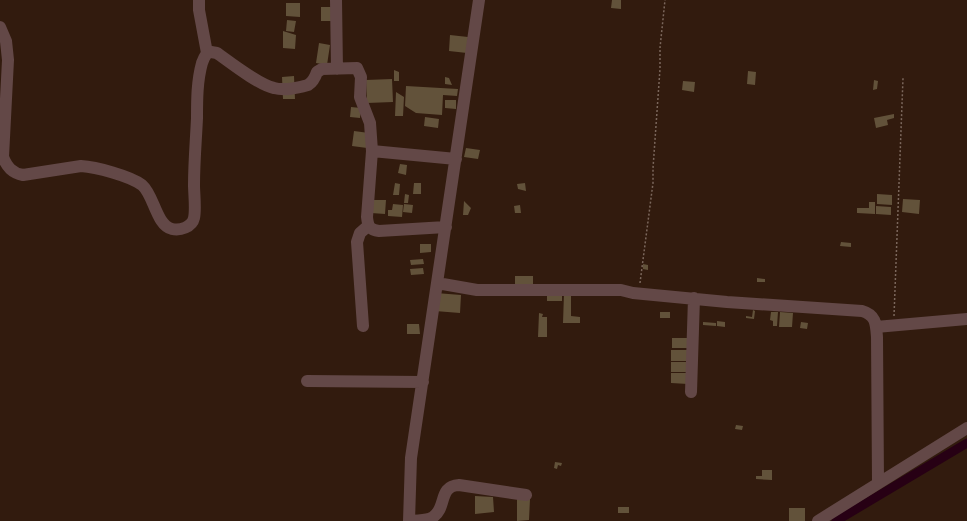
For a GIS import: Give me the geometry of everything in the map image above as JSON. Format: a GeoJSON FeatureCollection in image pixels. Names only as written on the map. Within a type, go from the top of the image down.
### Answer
{"type":"FeatureCollection","features":[{"type":"Feature","properties":{"kind":"street"},"geometry":{"type":"LineString","coordinates":[[0,27],[6,41],[8,60],[2,157],[5,171],[23,175],[90,166],[128,177],[142,186],[147,192],[160,218],[166,226],[171,229],[185,228],[190,225],[194,218],[194,184],[199,84],[202,63],[207,53],[199,15],[199,0]]}},
{"type":"Feature","properties":{"kind":"street"},"geometry":{"type":"LineString","coordinates":[[336,0],[337,68]]}},
{"type":"Feature","properties":{"kind":"street"},"geometry":{"type":"LineString","coordinates":[[479,0],[412,458],[410,521],[433,518],[437,514],[448,489],[453,486],[526,495]]}},
{"type":"Feature","properties":{"kind":"street"},"geometry":{"type":"LineString","coordinates":[[207,53],[211,52],[217,54],[263,84],[273,88],[288,89],[311,84],[317,72],[322,69],[357,68],[361,77],[360,97],[370,123],[372,151],[367,218],[368,226],[372,230],[379,231],[446,227]]}},
{"type":"Feature","properties":{"kind":"street"},"geometry":{"type":"LineString","coordinates":[[372,151],[456,159]]}},
{"type":"Feature","properties":{"kind":"street"},"geometry":{"type":"LineString","coordinates":[[363,326],[357,242],[360,233],[368,226]]}},
{"type":"Feature","properties":{"kind":"street"},"geometry":{"type":"LineString","coordinates":[[437,283],[477,290],[621,290],[633,293],[727,302],[862,311],[868,313],[872,316],[876,327],[878,483]]}},
{"type":"Feature","properties":{"kind":"street"},"geometry":{"type":"LineString","coordinates":[[691,392],[694,298]]}},
{"type":"Feature","properties":{"kind":"street"},"geometry":{"type":"LineString","coordinates":[[876,327],[967,319]]}},
{"type":"Feature","properties":{"kind":"street"},"geometry":{"type":"LineString","coordinates":[[307,381],[423,382]]}},
{"type":"Feature","properties":{"kind":"street"},"geometry":{"type":"LineString","coordinates":[[818,521],[967,428]]}},
{"type":"Feature","properties":{"kind":"path"},"geometry":{"type":"LineString","coordinates":[[639,293],[653,183],[652,174],[660,69],[660,48],[665,0]]}},
{"type":"Feature","properties":{"kind":"path"},"geometry":{"type":"LineString","coordinates":[[893,326],[903,78]]}},
{"type":"Feature","properties":{"kind":"building"},"geometry":{"type":"Polygon","coordinates":[[[612,0],[621,0],[621,9],[611,8],[612,0]]]}},
{"type":"Feature","properties":{"kind":"building"},"geometry":{"type":"Polygon","coordinates":[[[286,3],[300,3],[300,17],[286,16],[286,3]]]}},
{"type":"Feature","properties":{"kind":"building"},"geometry":{"type":"Polygon","coordinates":[[[321,7],[334,7],[333,21],[321,21],[321,7]]]}},
{"type":"Feature","properties":{"kind":"building"},"geometry":{"type":"Polygon","coordinates":[[[287,20],[296,21],[294,32],[286,31],[287,20]]]}},
{"type":"Feature","properties":{"kind":"building"},"geometry":{"type":"Polygon","coordinates":[[[283,31],[296,35],[295,49],[283,48],[283,31]]]}},
{"type":"Feature","properties":{"kind":"building"},"geometry":{"type":"Polygon","coordinates":[[[450,35],[468,37],[467,53],[449,51],[450,35]]]}},
{"type":"Feature","properties":{"kind":"building"},"geometry":{"type":"Polygon","coordinates":[[[319,43],[330,45],[327,65],[316,63],[319,43]]]}},
{"type":"Feature","properties":{"kind":"building"},"geometry":{"type":"Polygon","coordinates":[[[394,70],[399,72],[399,81],[394,81],[394,70]]]}},
{"type":"Feature","properties":{"kind":"building"},"geometry":{"type":"Polygon","coordinates":[[[748,71],[756,72],[755,85],[747,84],[748,71]]]}},
{"type":"Feature","properties":{"kind":"building"},"geometry":{"type":"Polygon","coordinates":[[[294,76],[295,99],[283,99],[282,77],[294,76]]]}},
{"type":"Feature","properties":{"kind":"building"},"geometry":{"type":"Polygon","coordinates":[[[445,77],[449,78],[452,85],[445,84],[445,77]]]}},
{"type":"Feature","properties":{"kind":"building"},"geometry":{"type":"Polygon","coordinates":[[[392,79],[393,102],[367,103],[366,80],[392,79]]]}},
{"type":"Feature","properties":{"kind":"building"},"geometry":{"type":"Polygon","coordinates":[[[874,80],[878,81],[877,89],[873,90],[874,80]]]}},
{"type":"Feature","properties":{"kind":"building"},"geometry":{"type":"Polygon","coordinates":[[[683,81],[695,82],[694,92],[682,90],[683,81]]]}},
{"type":"Feature","properties":{"kind":"building"},"geometry":{"type":"Polygon","coordinates":[[[406,86],[458,89],[457,96],[443,95],[442,115],[416,113],[405,106],[406,86]]]}},
{"type":"Feature","properties":{"kind":"building"},"geometry":{"type":"Polygon","coordinates":[[[396,92],[404,97],[403,116],[395,116],[396,92]]]}},
{"type":"Feature","properties":{"kind":"building"},"geometry":{"type":"Polygon","coordinates":[[[445,100],[456,100],[456,109],[445,108],[445,100]]]}},
{"type":"Feature","properties":{"kind":"building"},"geometry":{"type":"Polygon","coordinates":[[[351,107],[361,108],[360,118],[350,117],[351,107]]]}},
{"type":"Feature","properties":{"kind":"building"},"geometry":{"type":"Polygon","coordinates":[[[894,114],[894,118],[887,120],[888,125],[876,128],[874,118],[894,114]]]}},
{"type":"Feature","properties":{"kind":"building"},"geometry":{"type":"Polygon","coordinates":[[[425,117],[439,119],[438,128],[424,126],[425,117]]]}},
{"type":"Feature","properties":{"kind":"building"},"geometry":{"type":"Polygon","coordinates":[[[354,131],[369,133],[367,148],[352,146],[354,131]]]}},
{"type":"Feature","properties":{"kind":"building"},"geometry":{"type":"Polygon","coordinates":[[[466,148],[480,150],[478,159],[464,157],[466,148]]]}},
{"type":"Feature","properties":{"kind":"building"},"geometry":{"type":"Polygon","coordinates":[[[400,164],[407,165],[406,175],[398,173],[400,164]]]}},
{"type":"Feature","properties":{"kind":"building"},"geometry":{"type":"Polygon","coordinates":[[[395,183],[400,184],[399,195],[393,195],[395,183]]]}},
{"type":"Feature","properties":{"kind":"building"},"geometry":{"type":"Polygon","coordinates":[[[414,183],[421,183],[421,194],[413,194],[414,183]]]}},
{"type":"Feature","properties":{"kind":"building"},"geometry":{"type":"Polygon","coordinates":[[[525,183],[526,191],[518,189],[517,184],[525,183]]]}},
{"type":"Feature","properties":{"kind":"building"},"geometry":{"type":"Polygon","coordinates":[[[405,194],[409,195],[408,203],[404,203],[405,194]]]}},
{"type":"Feature","properties":{"kind":"building"},"geometry":{"type":"Polygon","coordinates":[[[877,194],[892,195],[892,205],[877,204],[877,194]]]}},
{"type":"Feature","properties":{"kind":"building"},"geometry":{"type":"Polygon","coordinates":[[[903,199],[920,200],[919,214],[902,212],[903,199]]]}},
{"type":"Feature","properties":{"kind":"building"},"geometry":{"type":"Polygon","coordinates":[[[372,200],[386,200],[385,214],[371,213],[372,200]]]}},
{"type":"Feature","properties":{"kind":"building"},"geometry":{"type":"Polygon","coordinates":[[[464,201],[471,208],[468,215],[463,215],[464,201]]]}},
{"type":"Feature","properties":{"kind":"building"},"geometry":{"type":"Polygon","coordinates":[[[869,202],[875,202],[875,214],[857,213],[857,208],[869,208],[869,202]]]}},
{"type":"Feature","properties":{"kind":"building"},"geometry":{"type":"Polygon","coordinates":[[[393,204],[403,205],[402,217],[388,216],[388,210],[392,210],[393,204]]]}},
{"type":"Feature","properties":{"kind":"building"},"geometry":{"type":"Polygon","coordinates":[[[404,204],[413,205],[412,213],[403,212],[404,204]]]}},
{"type":"Feature","properties":{"kind":"building"},"geometry":{"type":"Polygon","coordinates":[[[520,205],[521,213],[515,213],[514,206],[520,205]]]}},
{"type":"Feature","properties":{"kind":"building"},"geometry":{"type":"Polygon","coordinates":[[[876,206],[891,207],[891,215],[876,214],[876,206]]]}},
{"type":"Feature","properties":{"kind":"building"},"geometry":{"type":"Polygon","coordinates":[[[841,242],[851,243],[851,247],[840,246],[841,242]]]}},
{"type":"Feature","properties":{"kind":"building"},"geometry":{"type":"Polygon","coordinates":[[[420,244],[431,244],[431,252],[420,253],[420,244]]]}},
{"type":"Feature","properties":{"kind":"building"},"geometry":{"type":"Polygon","coordinates":[[[423,259],[424,264],[411,265],[410,260],[423,259]]]}},
{"type":"Feature","properties":{"kind":"building"},"geometry":{"type":"Polygon","coordinates":[[[643,264],[648,265],[648,270],[643,269],[643,264]]]}},
{"type":"Feature","properties":{"kind":"building"},"geometry":{"type":"Polygon","coordinates":[[[423,268],[424,274],[411,275],[410,269],[423,268]]]}},
{"type":"Feature","properties":{"kind":"building"},"geometry":{"type":"Polygon","coordinates":[[[515,276],[533,276],[533,287],[515,287],[515,276]]]}},
{"type":"Feature","properties":{"kind":"building"},"geometry":{"type":"Polygon","coordinates":[[[757,278],[765,279],[765,282],[757,282],[757,278]]]}},
{"type":"Feature","properties":{"kind":"building"},"geometry":{"type":"Polygon","coordinates":[[[436,293],[461,295],[460,313],[435,311],[436,293]]]}},
{"type":"Feature","properties":{"kind":"building"},"geometry":{"type":"Polygon","coordinates":[[[547,293],[562,293],[562,301],[547,301],[547,293]]]}},
{"type":"Feature","properties":{"kind":"building"},"geometry":{"type":"Polygon","coordinates":[[[564,293],[571,294],[571,316],[580,317],[580,323],[563,323],[564,293]]]}},
{"type":"Feature","properties":{"kind":"building"},"geometry":{"type":"Polygon","coordinates":[[[753,310],[755,311],[754,319],[746,318],[746,316],[752,317],[753,310]]]}},
{"type":"Feature","properties":{"kind":"building"},"geometry":{"type":"Polygon","coordinates":[[[660,312],[670,312],[670,318],[660,318],[660,312]]]}},
{"type":"Feature","properties":{"kind":"building"},"geometry":{"type":"Polygon","coordinates":[[[771,312],[778,312],[777,326],[773,326],[773,321],[770,320],[771,312]]]}},
{"type":"Feature","properties":{"kind":"building"},"geometry":{"type":"Polygon","coordinates":[[[780,312],[793,313],[792,327],[779,327],[780,312]]]}},
{"type":"Feature","properties":{"kind":"building"},"geometry":{"type":"Polygon","coordinates":[[[539,313],[543,314],[542,317],[547,317],[547,337],[538,337],[539,313]]]}},
{"type":"Feature","properties":{"kind":"building"},"geometry":{"type":"Polygon","coordinates":[[[717,321],[725,322],[725,327],[717,326],[717,321]]]}},
{"type":"Feature","properties":{"kind":"building"},"geometry":{"type":"Polygon","coordinates":[[[703,322],[716,323],[716,326],[703,325],[703,322]]]}},
{"type":"Feature","properties":{"kind":"building"},"geometry":{"type":"Polygon","coordinates":[[[801,322],[808,323],[807,329],[800,328],[801,322]]]}},
{"type":"Feature","properties":{"kind":"building"},"geometry":{"type":"Polygon","coordinates":[[[407,324],[419,324],[420,334],[407,334],[407,324]]]}},
{"type":"Feature","properties":{"kind":"building"},"geometry":{"type":"Polygon","coordinates":[[[672,338],[689,338],[690,348],[672,348],[672,338]]]}},
{"type":"Feature","properties":{"kind":"building"},"geometry":{"type":"Polygon","coordinates":[[[671,350],[689,350],[689,361],[671,361],[671,350]]]}},
{"type":"Feature","properties":{"kind":"building"},"geometry":{"type":"Polygon","coordinates":[[[671,362],[689,362],[689,372],[671,372],[671,362]]]}},
{"type":"Feature","properties":{"kind":"building"},"geometry":{"type":"Polygon","coordinates":[[[671,373],[688,373],[688,384],[671,383],[671,373]]]}},
{"type":"Feature","properties":{"kind":"building"},"geometry":{"type":"Polygon","coordinates":[[[736,425],[743,426],[742,430],[735,429],[736,425]]]}},
{"type":"Feature","properties":{"kind":"building"},"geometry":{"type":"Polygon","coordinates":[[[555,462],[562,463],[561,466],[558,465],[557,469],[554,468],[555,462]]]}},
{"type":"Feature","properties":{"kind":"building"},"geometry":{"type":"Polygon","coordinates":[[[762,470],[772,470],[772,480],[756,479],[756,476],[762,476],[762,470]]]}},
{"type":"Feature","properties":{"kind":"building"},"geometry":{"type":"Polygon","coordinates":[[[475,496],[493,497],[494,512],[475,514],[475,496]]]}},
{"type":"Feature","properties":{"kind":"building"},"geometry":{"type":"Polygon","coordinates":[[[517,499],[530,499],[529,520],[517,521],[517,499]]]}},
{"type":"Feature","properties":{"kind":"building"},"geometry":{"type":"Polygon","coordinates":[[[618,507],[629,507],[629,513],[618,513],[618,507]]]}},
{"type":"Feature","properties":{"kind":"building"},"geometry":{"type":"Polygon","coordinates":[[[789,508],[805,508],[805,521],[789,521],[789,508]]]}},
{"type":"Feature","properties":{"kind":"waterway"},"geometry":{"type":"LineString","coordinates":[[836,521],[967,443]]}}]}
